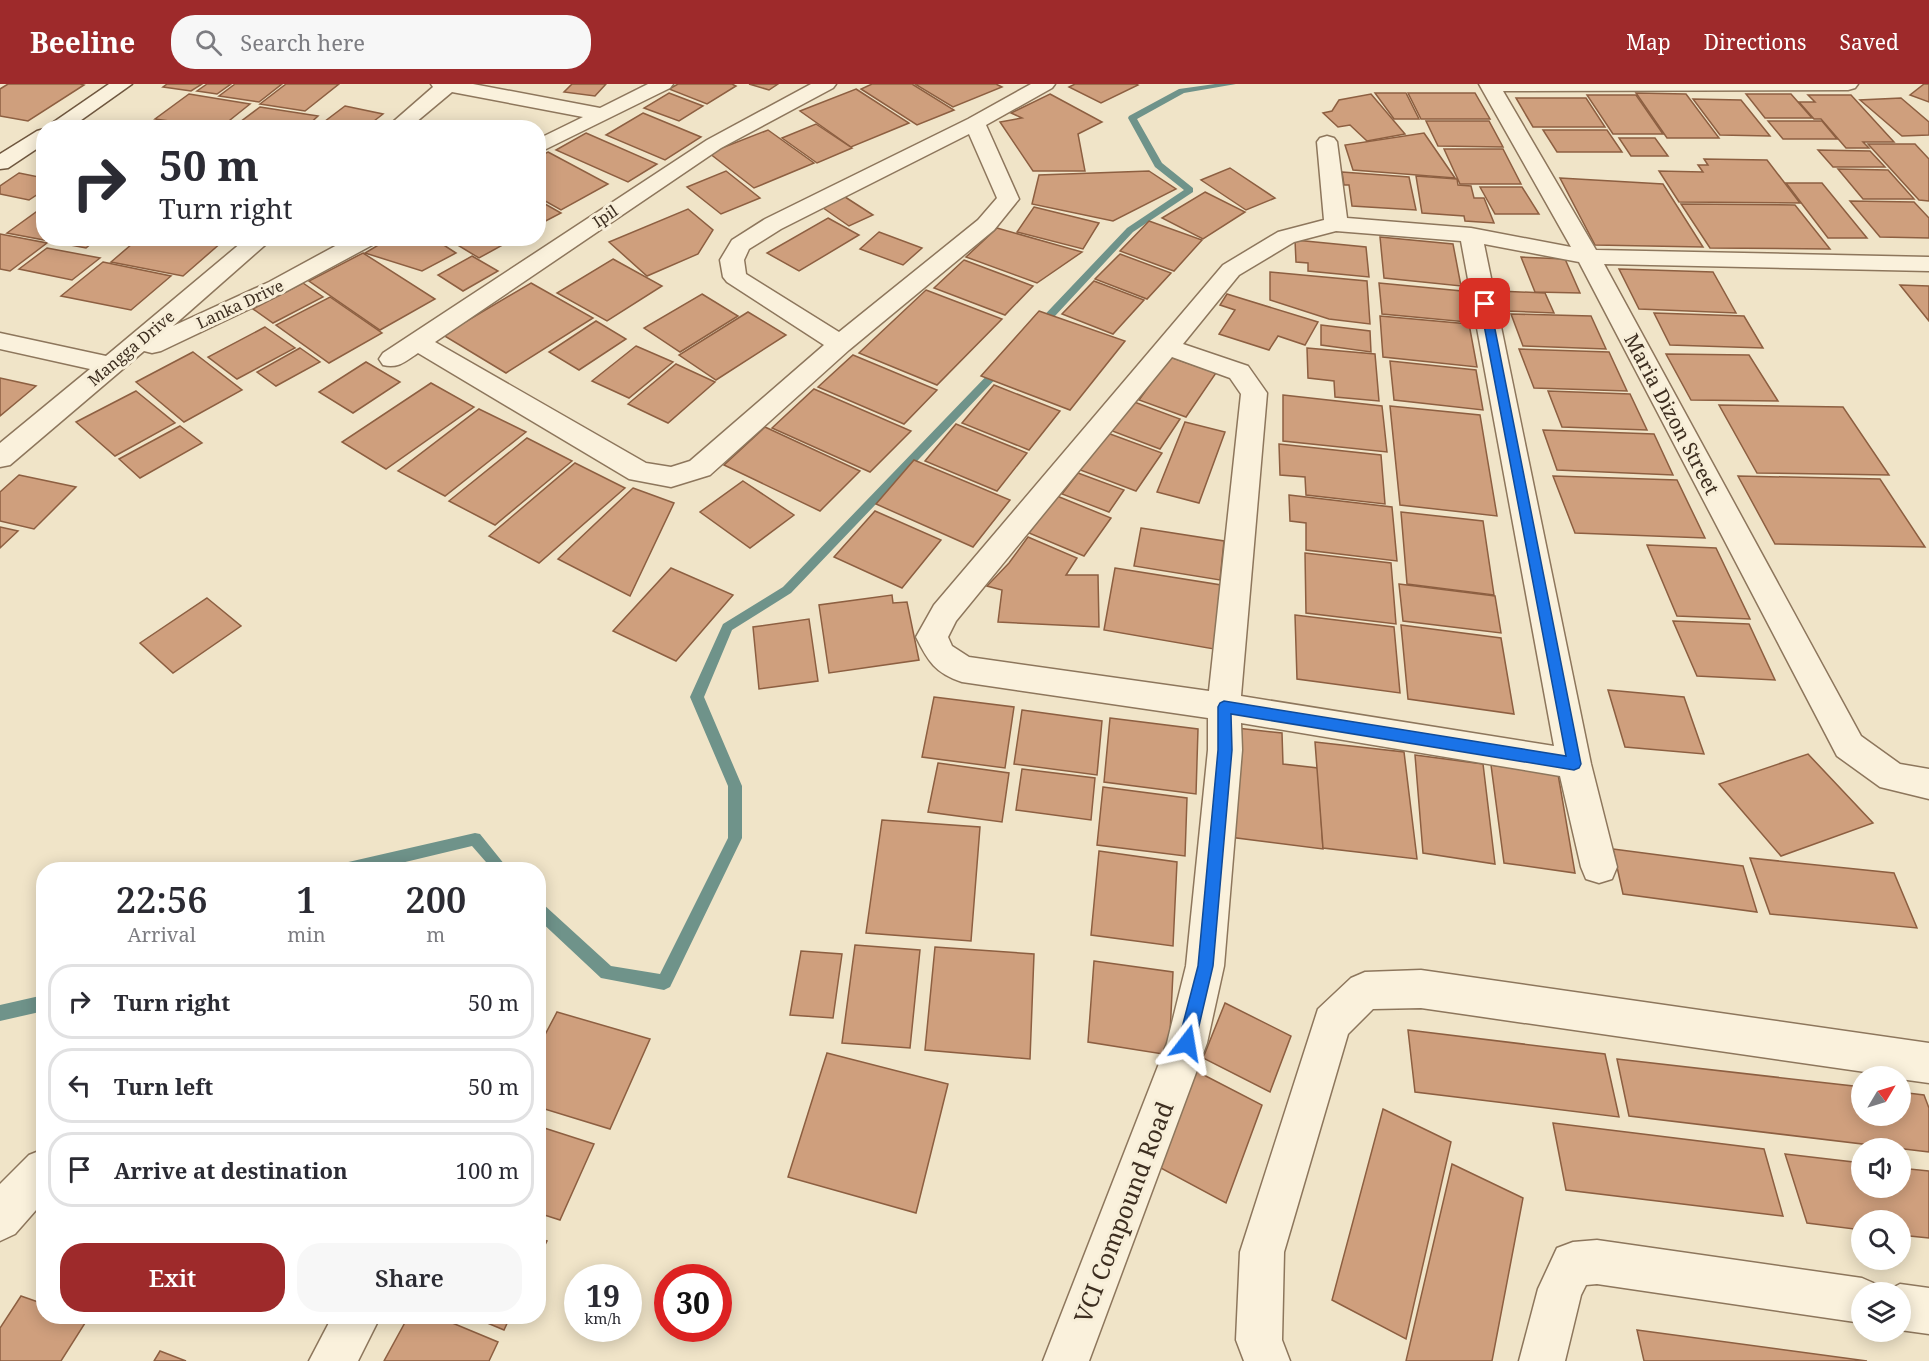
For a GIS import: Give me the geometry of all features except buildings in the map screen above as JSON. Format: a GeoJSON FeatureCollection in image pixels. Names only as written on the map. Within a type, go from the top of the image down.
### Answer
{"type":"FeatureCollection","features":[{"type":"Feature","properties":{"kind":"street"},"geometry":{"type":"LineString","coordinates":[[67,120],[122,84]]}},
{"type":"Feature","properties":{"kind":"street"},"geometry":{"type":"LineString","coordinates":[[405,120],[446,84],[601,114]]}},
{"type":"Feature","properties":{"kind":"street"},"geometry":{"type":"LineString","coordinates":[[546,143],[663,84]]}},
{"type":"Feature","properties":{"kind":"street","name":"Ipil"},"geometry":{"type":"LineString","coordinates":[[392,359],[714,144],[826,84]]}},
{"type":"Feature","properties":{"kind":"street"},"geometry":{"type":"LineString","coordinates":[[840,344],[735,277],[732,260],[741,244],[773,224],[975,123],[1045,84]]}},
{"type":"Feature","properties":{"kind":"street"},"geometry":{"type":"LineString","coordinates":[[1489,84],[1848,84]]}},
{"type":"Feature","properties":{"kind":"street","name":"Maria Dizon Street"},"geometry":{"type":"LineString","coordinates":[[1489,84],[1588,258],[1850,746],[1892,777],[1929,784]]}},
{"type":"Feature","properties":{"kind":"street"},"geometry":{"type":"LineString","coordinates":[[417,342],[639,472],[671,477],[700,468],[840,344],[986,225],[1008,199],[975,123]]}},
{"type":"Feature","properties":{"kind":"street"},"geometry":{"type":"LineString","coordinates":[[0,163],[36,140]]}},
{"type":"Feature","properties":{"kind":"street"},"geometry":{"type":"LineString","coordinates":[[1328,142],[1336,224]]}},
{"type":"Feature","properties":{"kind":"street"},"geometry":{"type":"LineString","coordinates":[[1574,764],[1224,707],[962,669],[941,655],[932,637],[945,613],[1231,270],[1286,237],[1336,224],[1471,236],[1588,258],[1929,264]]}},
{"type":"Feature","properties":{"kind":"street"},"geometry":{"type":"LineString","coordinates":[[1471,236],[1574,764],[1599,867]]}},
{"type":"Feature","properties":{"kind":"street","name":"Mangga Drive"},"geometry":{"type":"LineString","coordinates":[[0,459],[252,246]]}},
{"type":"Feature","properties":{"kind":"street","name":"Lanka Drive"},"geometry":{"type":"LineString","coordinates":[[110,364],[277,287],[353,246]]}},
{"type":"Feature","properties":{"kind":"street"},"geometry":{"type":"LineString","coordinates":[[0,341],[110,364]]}},
{"type":"Feature","properties":{"kind":"street","name":"VCI Compound Road"},"geometry":{"type":"LineString","coordinates":[[1066,1361],[1187,1043],[1206,966],[1225,750],[1224,707],[1254,393],[1239,372],[1168,347]]}},
{"type":"Feature","properties":{"kind":"street"},"geometry":{"type":"LineString","coordinates":[[1267,1361],[1259,1340],[1262,1252],[1332,1023],[1365,991],[1421,989],[1929,1063]]}},
{"type":"Feature","properties":{"kind":"street"},"geometry":{"type":"LineString","coordinates":[[0,1220],[10,1205],[36,1178]]}},
{"type":"Feature","properties":{"kind":"street"},"geometry":{"type":"LineString","coordinates":[[1542,1361],[1560,1289],[1573,1264],[1597,1262],[1851,1299]]}},
{"type":"Feature","properties":{"kind":"street"},"geometry":{"type":"LineString","coordinates":[[1911,1309],[1929,1311]]}},
{"type":"Feature","properties":{"kind":"street"},"geometry":{"type":"LineString","coordinates":[[332,1361],[353,1324]]}},
{"type":"Feature","properties":{"kind":"waterway"},"geometry":{"type":"LineString","coordinates":[[1038,328],[1130,230],[1190,190],[1158,165],[1132,118],[1182,91],[1232,84]]}},
{"type":"Feature","properties":{"kind":"waterway"},"geometry":{"type":"LineString","coordinates":[[546,916],[607,973],[664,982],[735,838],[735,786],[697,697],[727,627],[787,590],[1002,366]]}},
{"type":"Feature","properties":{"kind":"waterway"},"geometry":{"type":"LineString","coordinates":[[378,862],[475,839],[495,862]]}},
{"type":"Feature","properties":{"kind":"waterway"},"geometry":{"type":"LineString","coordinates":[[0,1013],[36,1005]]}},
{"type":"Feature","properties":{"kind":"route"},"geometry":{"type":"LineString","coordinates":[[1187,1043],[1206,966],[1225,750],[1224,707],[1574,764],[1485,304]]}}]}
